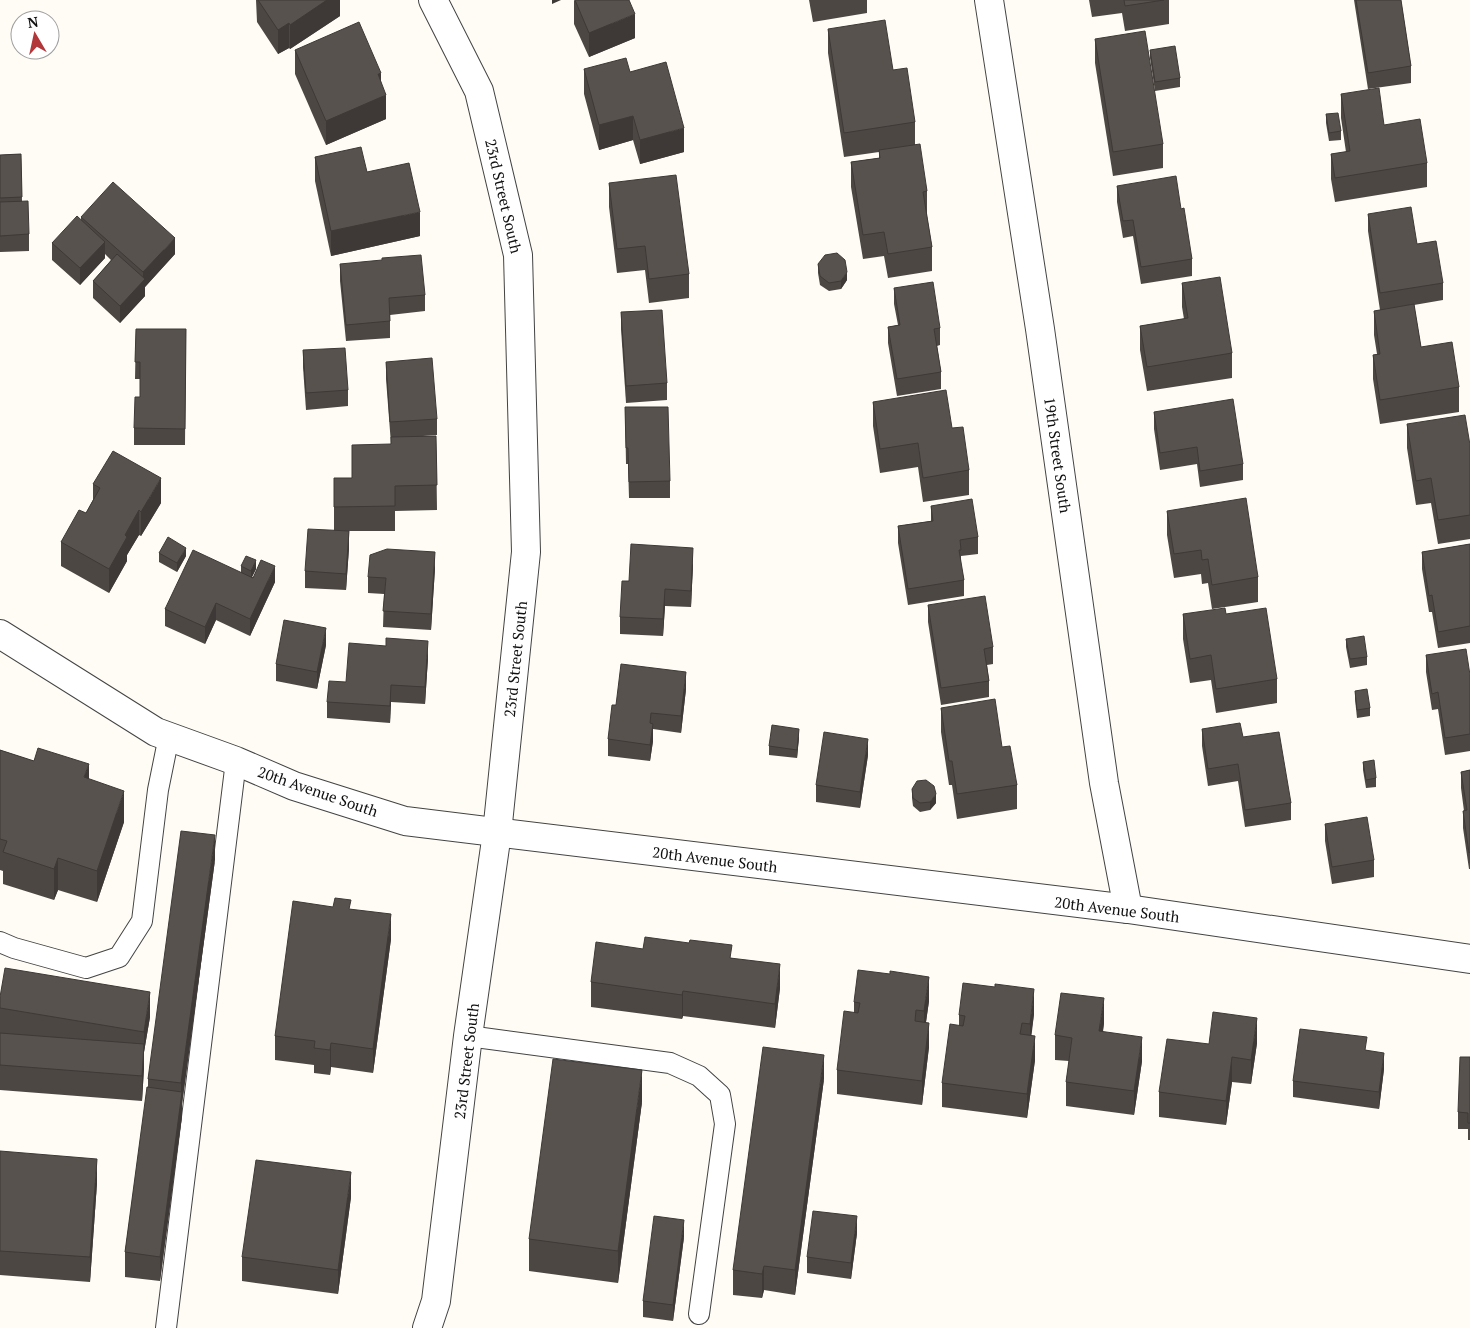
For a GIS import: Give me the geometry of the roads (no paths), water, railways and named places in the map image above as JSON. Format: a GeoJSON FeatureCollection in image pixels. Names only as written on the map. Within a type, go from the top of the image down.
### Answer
{"type":"FeatureCollection","features":[{"type":"Feature","properties":{"kind":"street","name":"23rd Street South"},"geometry":{"type":"LineString","coordinates":[[427,1328],[436,1301],[468,1036],[497,832],[526,552],[518,255],[479,91],[433,0]]}},
{"type":"Feature","properties":{"kind":"street","name":"19th Street South"},"geometry":{"type":"LineString","coordinates":[[989,0],[1040,329],[1104,783],[1128,909]]}},
{"type":"Feature","properties":{"kind":"street","name":"20th Avenue South"},"geometry":{"type":"LineString","coordinates":[[0,634],[156,732],[236,761],[294,786],[405,821],[1128,909],[1470,959]]}},
{"type":"Feature","properties":{"kind":"lane"},"geometry":{"type":"LineString","coordinates":[[0,942],[14,948],[86,968],[120,957],[142,921],[158,790],[168,736]]}},
{"type":"Feature","properties":{"kind":"lane"},"geometry":{"type":"LineString","coordinates":[[166,1328],[236,761]]}},
{"type":"Feature","properties":{"kind":"lane"},"geometry":{"type":"LineString","coordinates":[[468,1036],[670,1063],[699,1076],[720,1095],[725,1124],[699,1314]]}}]}
